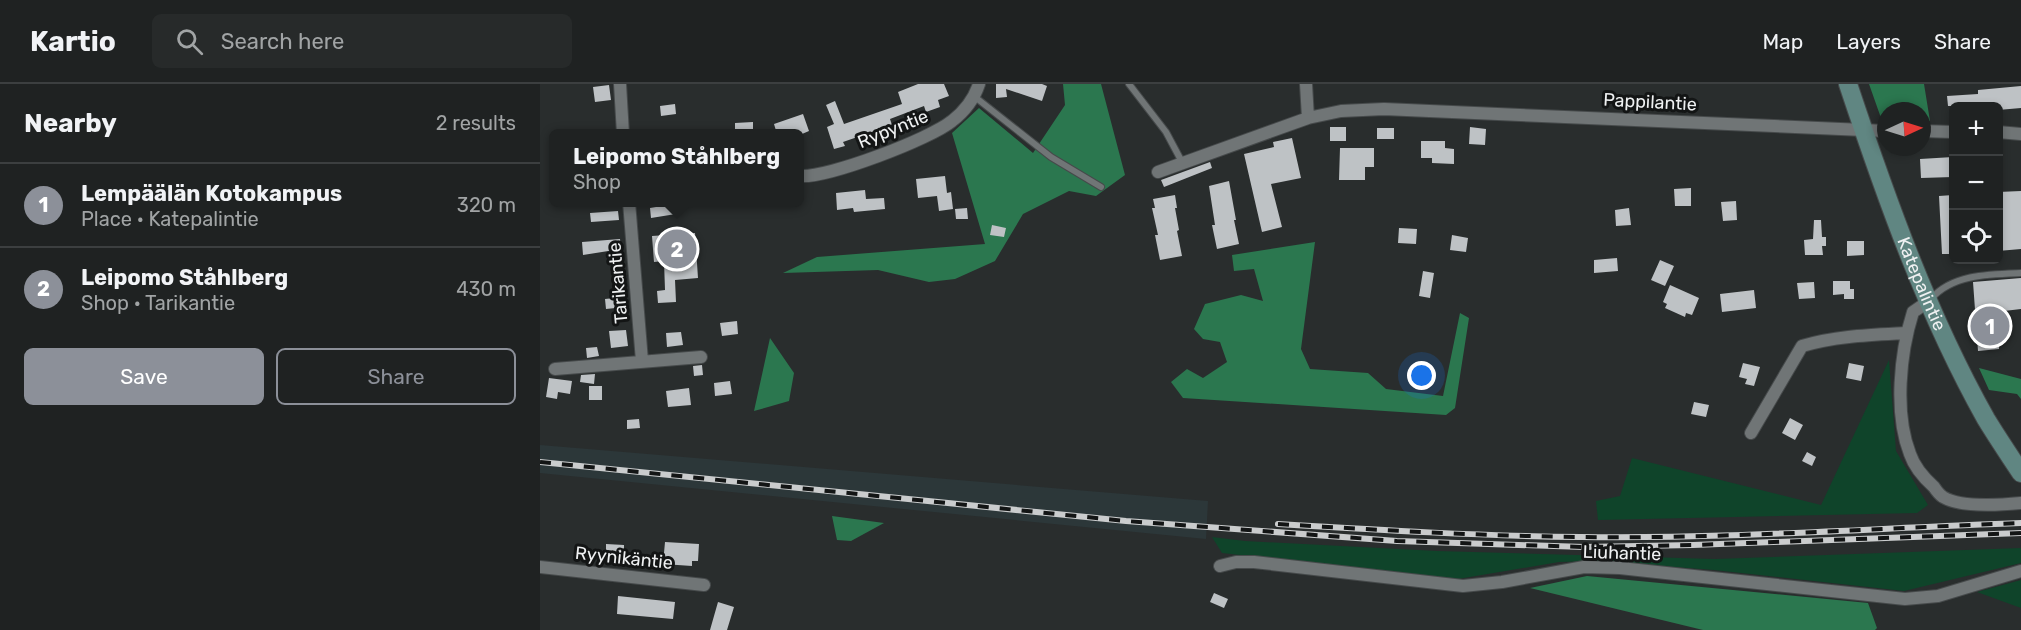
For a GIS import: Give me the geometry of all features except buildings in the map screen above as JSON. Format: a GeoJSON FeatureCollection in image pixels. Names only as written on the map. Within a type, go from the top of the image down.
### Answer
{"type":"FeatureCollection","features":[{"type":"Feature","properties":{"kind":"street"},"geometry":{"type":"LineString","coordinates":[[620,84],[623,129]]}},
{"type":"Feature","properties":{"kind":"street","name":"Rypyntie"},"geometry":{"type":"LineString","coordinates":[[804,176],[835,171],[893,150],[951,123],[975,97],[979,84]]}},
{"type":"Feature","properties":{"kind":"street"},"geometry":{"type":"LineString","coordinates":[[1306,84],[1308,118]]}},
{"type":"Feature","properties":{"kind":"street","name":"Katepalintie"},"geometry":{"type":"LineString","coordinates":[[1848,84],[1863,130],[1939,325],[1987,420],[2021,473]]}},
{"type":"Feature","properties":{"kind":"street","name":"Pappilantie"},"geometry":{"type":"LineString","coordinates":[[1158,172],[1308,118],[1341,111],[1384,109],[1877,131]]}},
{"type":"Feature","properties":{"kind":"street"},"geometry":{"type":"LineString","coordinates":[[1931,131],[1949,132]]}},
{"type":"Feature","properties":{"kind":"street"},"geometry":{"type":"LineString","coordinates":[[2003,132],[2021,134]]}},
{"type":"Feature","properties":{"kind":"street","name":"Tarikantie"},"geometry":{"type":"LineString","coordinates":[[629,207],[642,361]]}},
{"type":"Feature","properties":{"kind":"street"},"geometry":{"type":"LineString","coordinates":[[1929,301],[1913,312],[1906,333],[1902,373],[1904,436],[1910,456],[1924,478],[1944,498],[1970,505],[2021,503]]}},
{"type":"Feature","properties":{"kind":"street"},"geometry":{"type":"LineString","coordinates":[[1751,433],[1802,346],[1850,335],[1906,333]]}},
{"type":"Feature","properties":{"kind":"street"},"geometry":{"type":"LineString","coordinates":[[555,369],[701,357]]}},
{"type":"Feature","properties":{"kind":"street","name":"Liuhantie"},"geometry":{"type":"LineString","coordinates":[[1220,566],[1236,562],[1254,562],[1463,586],[1502,582],[1584,567],[1620,568],[1905,599],[1938,596],[2021,571]]}},
{"type":"Feature","properties":{"kind":"street","name":"Ryynikäntie"},"geometry":{"type":"LineString","coordinates":[[540,567],[704,585]]}},
{"type":"Feature","properties":{"kind":"lane"},"geometry":{"type":"LineString","coordinates":[[1129,84],[1166,132],[1182,162]]}},
{"type":"Feature","properties":{"kind":"lane"},"geometry":{"type":"LineString","coordinates":[[975,97],[1051,157],[1101,186]]}},
{"type":"Feature","properties":{"kind":"lane"},"geometry":{"type":"LineString","coordinates":[[1929,301],[1939,289],[1956,280],[2021,273]]}},
{"type":"Feature","properties":{"kind":"shaded area"},"geometry":{"type":"Polygon","coordinates":[[[540,445],[1208,501],[1206,539],[540,473],[540,445]]]}},
{"type":"Feature","properties":{"kind":"green space"},"geometry":{"type":"Polygon","coordinates":[[[1063,84],[1101,84],[1125,175],[1096,196],[1069,191],[1023,214],[995,261],[955,279],[929,282],[878,270],[783,273],[817,257],[985,244],[952,133],[979,108],[1033,153],[1065,105],[1063,84]]]}},
{"type":"Feature","properties":{"kind":"green space"},"geometry":{"type":"Polygon","coordinates":[[[1869,84],[1924,84],[1927,102],[1877,102],[1877,107],[1869,84]]]}},
{"type":"Feature","properties":{"kind":"green space"},"geometry":{"type":"Polygon","coordinates":[[[1315,242],[1301,349],[1310,369],[1368,373],[1386,389],[1443,396],[1460,313],[1469,318],[1455,408],[1446,415],[1183,398],[1171,382],[1187,369],[1203,378],[1227,362],[1220,342],[1203,339],[1194,329],[1205,304],[1241,295],[1263,301],[1254,269],[1234,271],[1232,255],[1315,242]]]}},
{"type":"Feature","properties":{"kind":"green space"},"geometry":{"type":"Polygon","coordinates":[[[770,338],[794,373],[789,401],[754,411],[770,338]]]}},
{"type":"Feature","properties":{"kind":"green space"},"geometry":{"type":"Polygon","coordinates":[[[1889,360],[1896,451],[1928,505],[1917,513],[1598,520],[1596,501],[1620,496],[1632,458],[1821,505],[1889,360]]]}},
{"type":"Feature","properties":{"kind":"green space"},"geometry":{"type":"Polygon","coordinates":[[[1979,368],[2021,379],[2021,399],[2017,394],[1989,390],[1979,368]]]}},
{"type":"Feature","properties":{"kind":"green space"},"geometry":{"type":"Polygon","coordinates":[[[832,516],[884,523],[851,541],[837,540],[832,516]]]}},
{"type":"Feature","properties":{"kind":"green space"},"geometry":{"type":"Polygon","coordinates":[[[1212,537],[1245,541],[1437,551],[1715,559],[2021,548],[2021,563],[1904,591],[1714,570],[1595,561],[1559,562],[1458,579],[1222,553],[1212,537]]]}},
{"type":"Feature","properties":{"kind":"green space"},"geometry":{"type":"Polygon","coordinates":[[[1587,576],[1868,603],[1877,628],[1875,630],[1703,630],[1530,588],[1587,576]]]}},
{"type":"Feature","properties":{"kind":"green space"},"geometry":{"type":"Polygon","coordinates":[[[2021,580],[2021,608],[1977,592],[2021,580]]]}},
{"type":"Feature","properties":{"kind":"railway"},"geometry":{"type":"LineString","coordinates":[[540,462],[1126,521],[1397,541],[1584,547],[2021,533]]}},
{"type":"Feature","properties":{"kind":"railway"},"geometry":{"type":"LineString","coordinates":[[1278,524],[1467,534],[1636,537],[1746,535],[2021,523]]}},
{"type":"Feature","properties":{"kind":"place","name":"Leipomo Ståhlberg"},"geometry":{"type":"Point","coordinates":[677,249]}},
{"type":"Feature","properties":{"kind":"place","name":"Lempäälän Kotokampus"},"geometry":{"type":"Point","coordinates":[1990,326]}}]}
